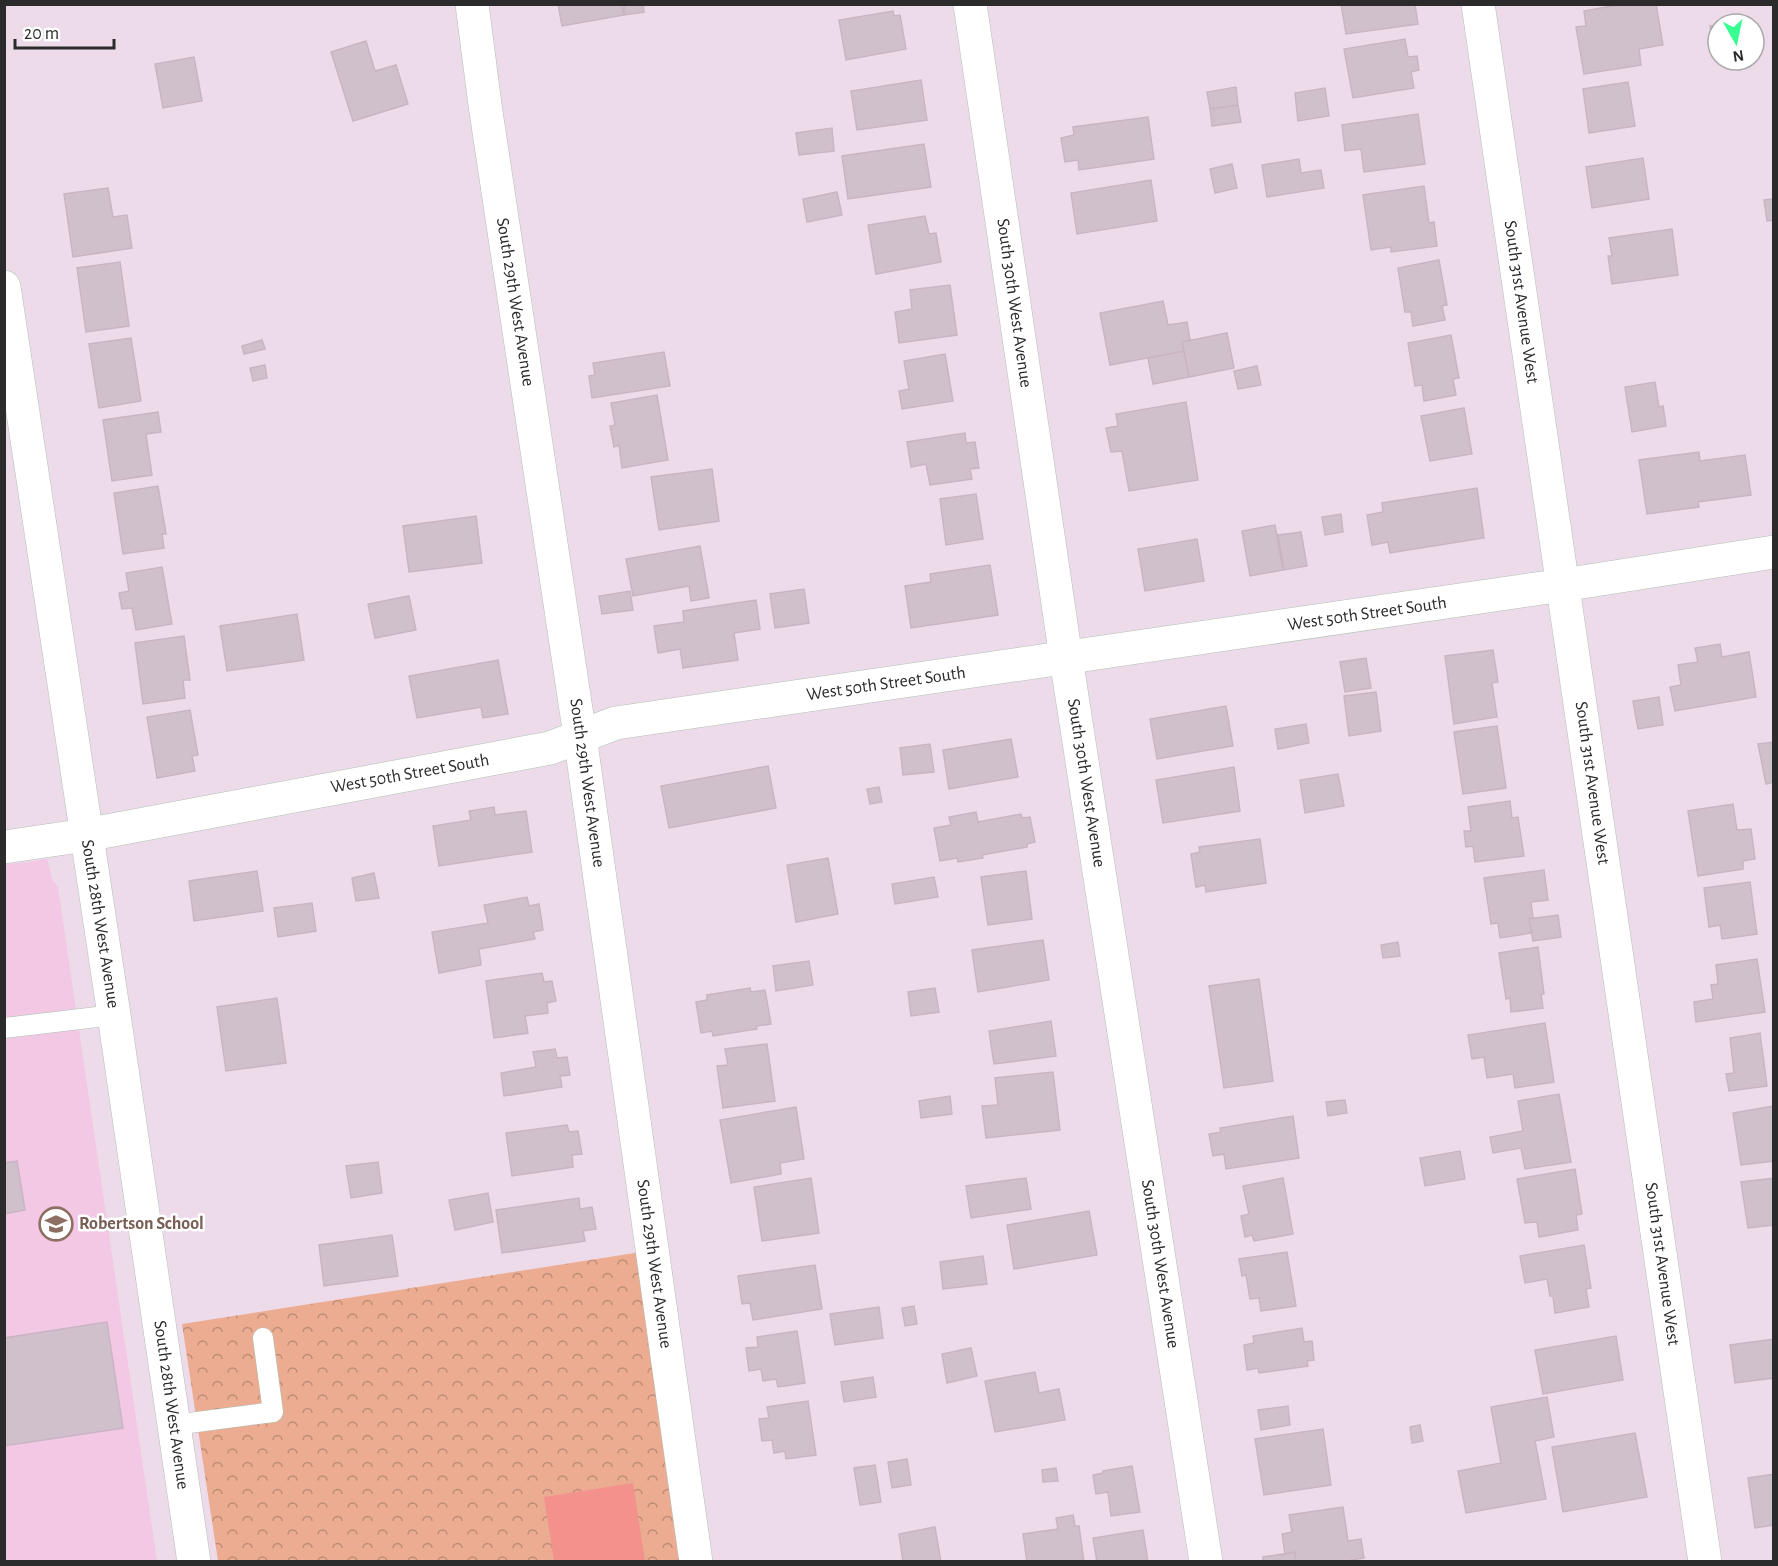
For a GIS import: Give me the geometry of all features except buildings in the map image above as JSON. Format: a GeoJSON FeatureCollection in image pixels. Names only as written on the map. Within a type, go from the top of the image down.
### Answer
{"type":"FeatureCollection","features":[{"type":"Feature","properties":{"kind":"street","name":"South 29th West Avenue"},"geometry":{"type":"LineString","coordinates":[[472,4],[580,736],[696,1562]]}},
{"type":"Feature","properties":{"kind":"street","name":"South 30th West Avenue"},"geometry":{"type":"LineString","coordinates":[[970,4],[1066,658],[1206,1562]]}},
{"type":"Feature","properties":{"kind":"street","name":"South 31st Avenue West"},"geometry":{"type":"LineString","coordinates":[[1478,4],[1706,1562]]}},
{"type":"Feature","properties":{"kind":"street","name":"South 28th West Avenue"},"geometry":{"type":"LineString","coordinates":[[4,287],[194,1562]]}},
{"type":"Feature","properties":{"kind":"street","name":"West 50th Street South"},"geometry":{"type":"LineString","coordinates":[[4,847],[87,835],[550,748],[616,723],[1563,585],[1773,552]]}},
{"type":"Feature","properties":{"kind":"lane"},"geometry":{"type":"LineString","coordinates":[[4,1028],[114,1015]]}},
{"type":"Feature","properties":{"kind":"lane"},"geometry":{"type":"LineString","coordinates":[[174,1425],[273,1412],[263,1338]]}},
{"type":"Feature","properties":{"kind":"shaded area","name":"Robertson School"},"geometry":{"type":"Polygon","coordinates":[[[47,859],[52,879],[58,887],[157,1561],[5,1562],[5,865],[47,859]]]}},
{"type":"Feature","properties":{"kind":"shaded area"},"geometry":{"type":"Polygon","coordinates":[[[633,1483],[645,1561],[554,1561],[544,1497],[633,1483]]]}},
{"type":"Feature","properties":{"kind":"green space"},"geometry":{"type":"Polygon","coordinates":[[[641,1252],[687,1561],[218,1561],[182,1324],[641,1252]]]}},
{"type":"Feature","properties":{"kind":"place","name":"Robertson School"},"geometry":{"type":"Point","coordinates":[56,1224]}}]}
